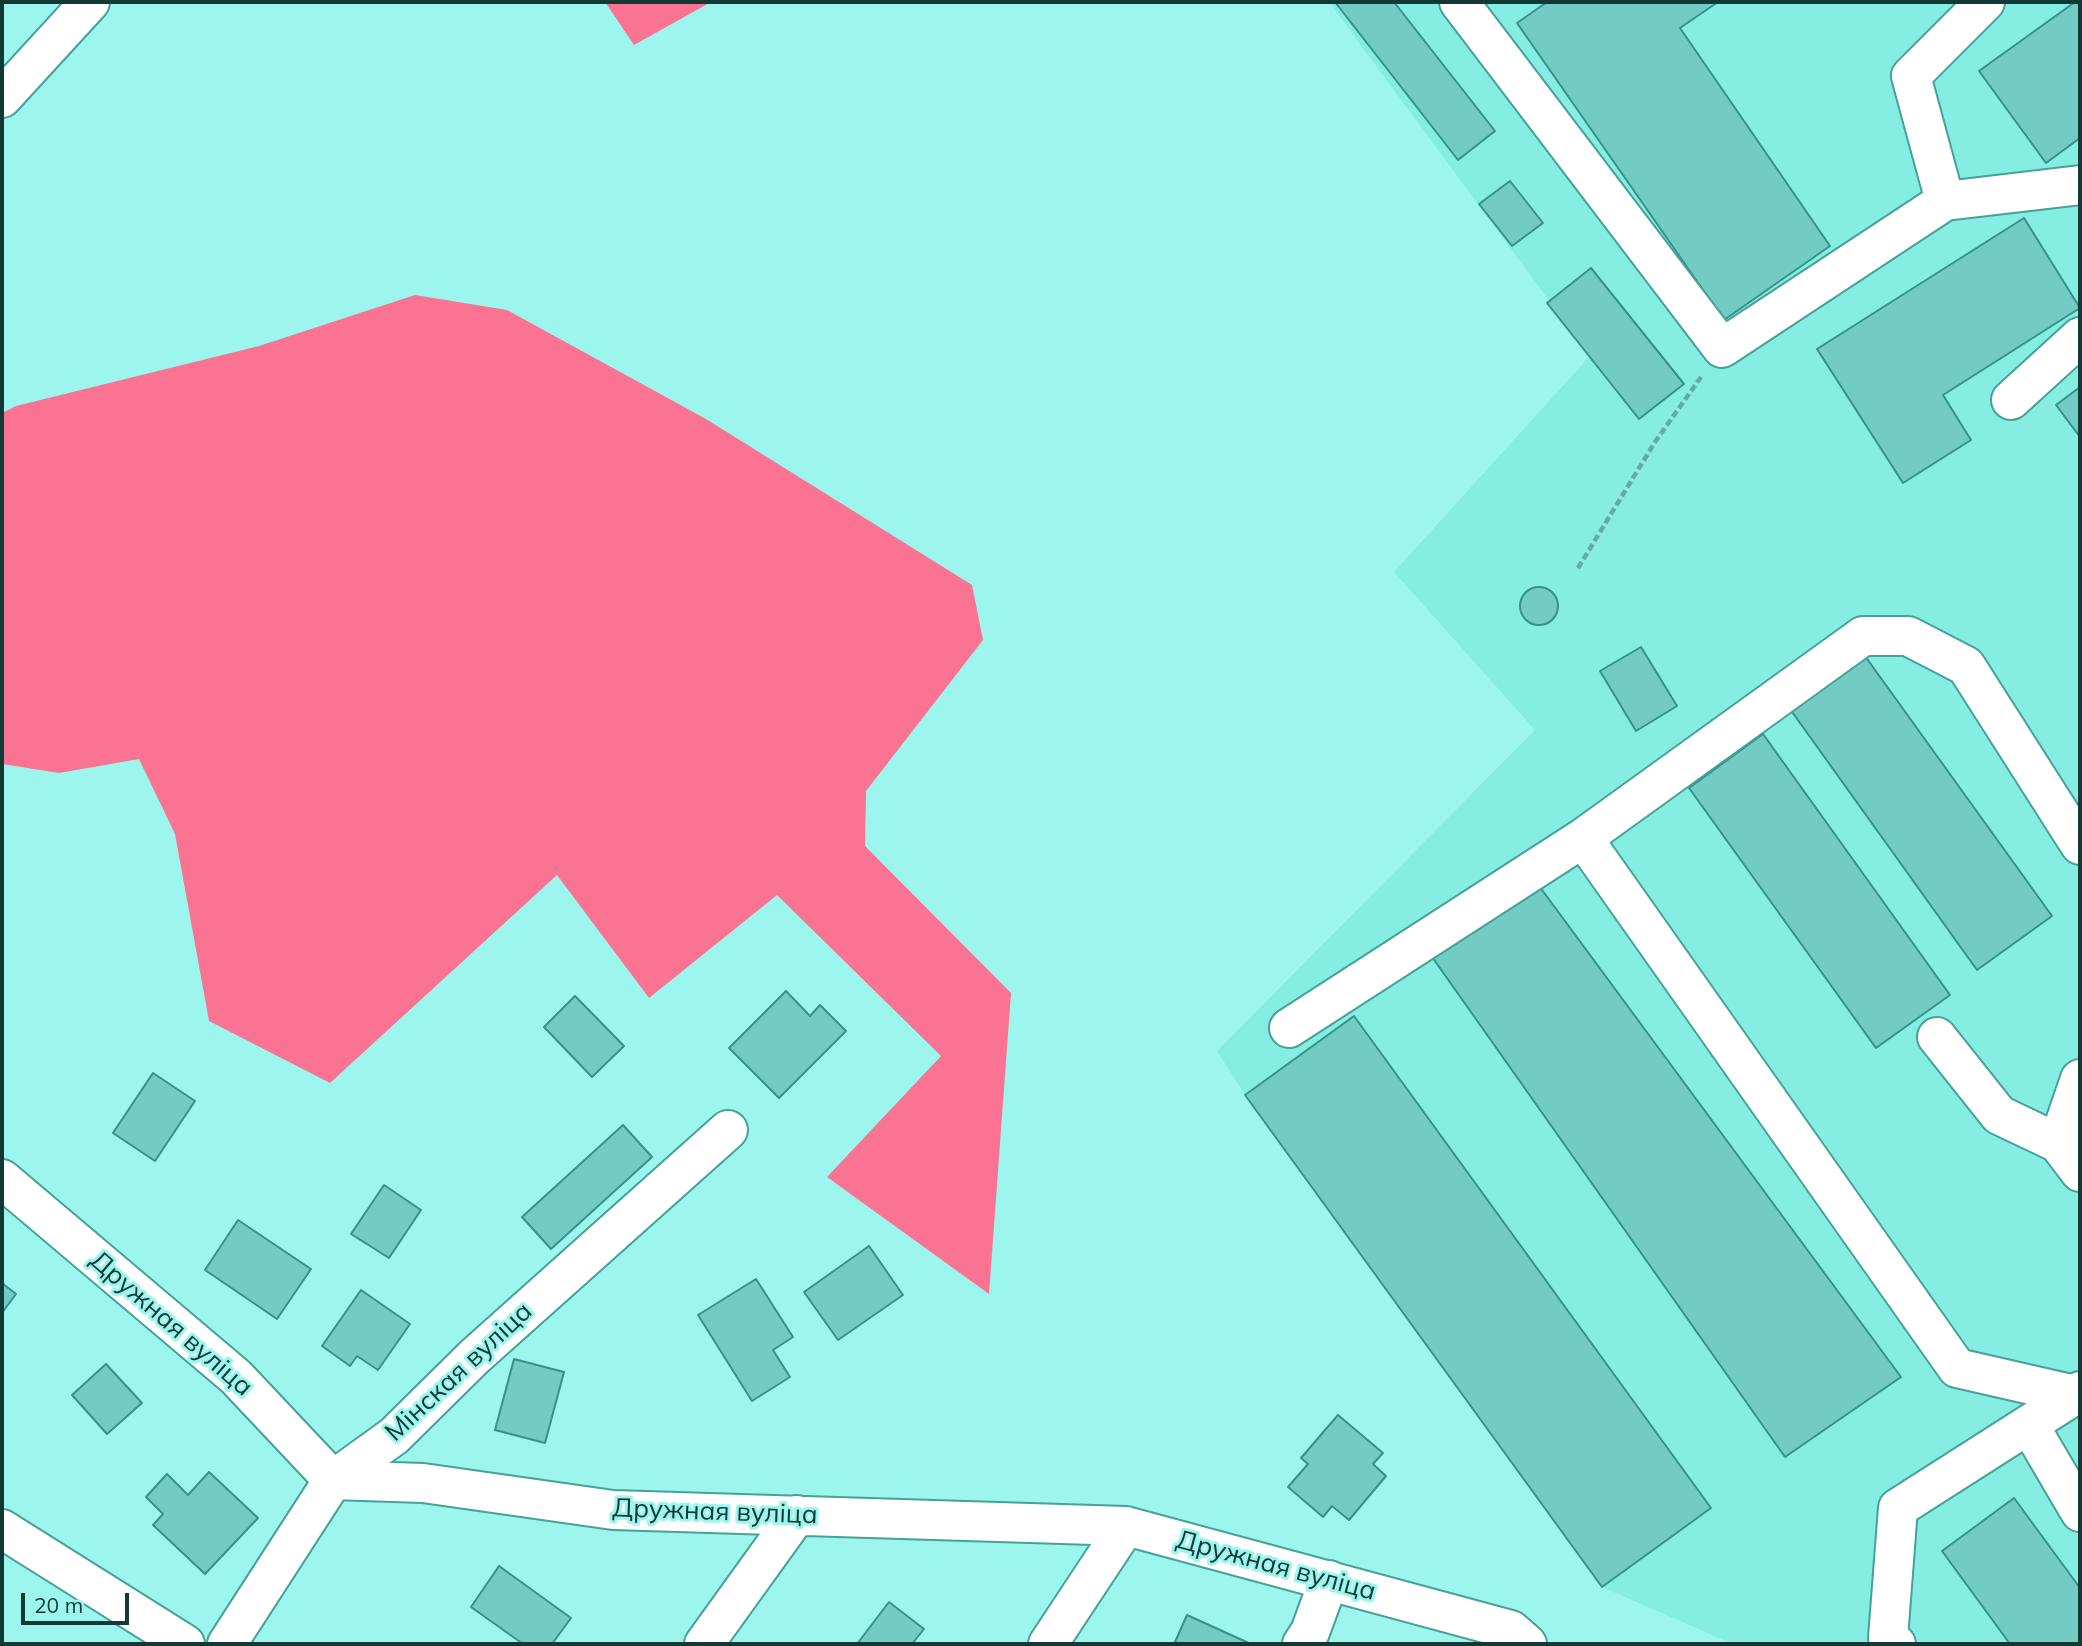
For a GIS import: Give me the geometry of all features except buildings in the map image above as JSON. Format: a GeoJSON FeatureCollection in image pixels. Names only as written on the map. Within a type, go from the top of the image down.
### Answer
{"type":"FeatureCollection","features":[{"type":"Feature","properties":{"kind":"street"},"geometry":{"type":"LineString","coordinates":[[2,98],[90,2]]}},
{"type":"Feature","properties":{"kind":"street"},"geometry":{"type":"LineString","coordinates":[[1460,2],[1722,348],[1945,201],[2080,185]]}},
{"type":"Feature","properties":{"kind":"street"},"geometry":{"type":"LineString","coordinates":[[1945,201],[1911,76],[1984,2]]}},
{"type":"Feature","properties":{"kind":"street"},"geometry":{"type":"LineString","coordinates":[[2011,400],[2080,337]]}},
{"type":"Feature","properties":{"kind":"street"},"geometry":{"type":"LineString","coordinates":[[1289,1028],[1583,838],[1863,636],[1908,636],[1966,666],[2080,845]]}},
{"type":"Feature","properties":{"kind":"street"},"geometry":{"type":"LineString","coordinates":[[1583,838],[1957,1368],[2078,1393]]}},
{"type":"Feature","properties":{"kind":"street"},"geometry":{"type":"LineString","coordinates":[[1937,1037],[1999,1115],[2069,1158],[2080,1079]]}},
{"type":"Feature","properties":{"kind":"street","name":"Мінская вуліца"},"geometry":{"type":"LineString","coordinates":[[227,1644],[333,1480],[394,1436],[474,1357],[727,1130]]}},
{"type":"Feature","properties":{"kind":"street","name":"Дружная вуліца"},"geometry":{"type":"LineString","coordinates":[[2,1179],[236,1377],[333,1480],[423,1483],[613,1510],[1126,1526],[1511,1630],[1527,1644]]}},
{"type":"Feature","properties":{"kind":"street"},"geometry":{"type":"LineString","coordinates":[[1896,1644],[1888,1638],[1898,1508],[2078,1393]]}},
{"type":"Feature","properties":{"kind":"street"},"geometry":{"type":"LineString","coordinates":[[2029,1425],[2080,1512]]}},
{"type":"Feature","properties":{"kind":"street"},"geometry":{"type":"LineString","coordinates":[[704,1644],[797,1516]]}},
{"type":"Feature","properties":{"kind":"street"},"geometry":{"type":"LineString","coordinates":[[1048,1644],[1126,1526]]}},
{"type":"Feature","properties":{"kind":"street"},"geometry":{"type":"LineString","coordinates":[[2,1530],[185,1644]]}},
{"type":"Feature","properties":{"kind":"street"},"geometry":{"type":"LineString","coordinates":[[1302,1644],[1310,1632],[1329,1580]]}},
{"type":"Feature","properties":{"kind":"path"},"geometry":{"type":"LineString","coordinates":[[1578,568],[1655,442],[1722,348]]}},
{"type":"Feature","properties":{"kind":"shaded area"},"geometry":{"type":"Polygon","coordinates":[[[605,2],[711,2],[634,45],[605,2]]]}},
{"type":"Feature","properties":{"kind":"shaded area"},"geometry":{"type":"Polygon","coordinates":[[[1329,2],[2080,2],[2080,1644],[1733,1644],[1602,1587],[1245,1095],[1217,1051],[1535,730],[1394,572],[1590,356],[1329,2]]]}},
{"type":"Feature","properties":{"kind":"shaded area"},"geometry":{"type":"Polygon","coordinates":[[[415,295],[507,310],[706,419],[972,585],[983,640],[866,791],[865,846],[1011,993],[989,1294],[827,1177],[941,1056],[777,895],[649,998],[557,875],[330,1083],[209,1021],[175,834],[139,759],[59,773],[2,764],[2,413],[16,406],[259,346],[415,295]]]}}]}
